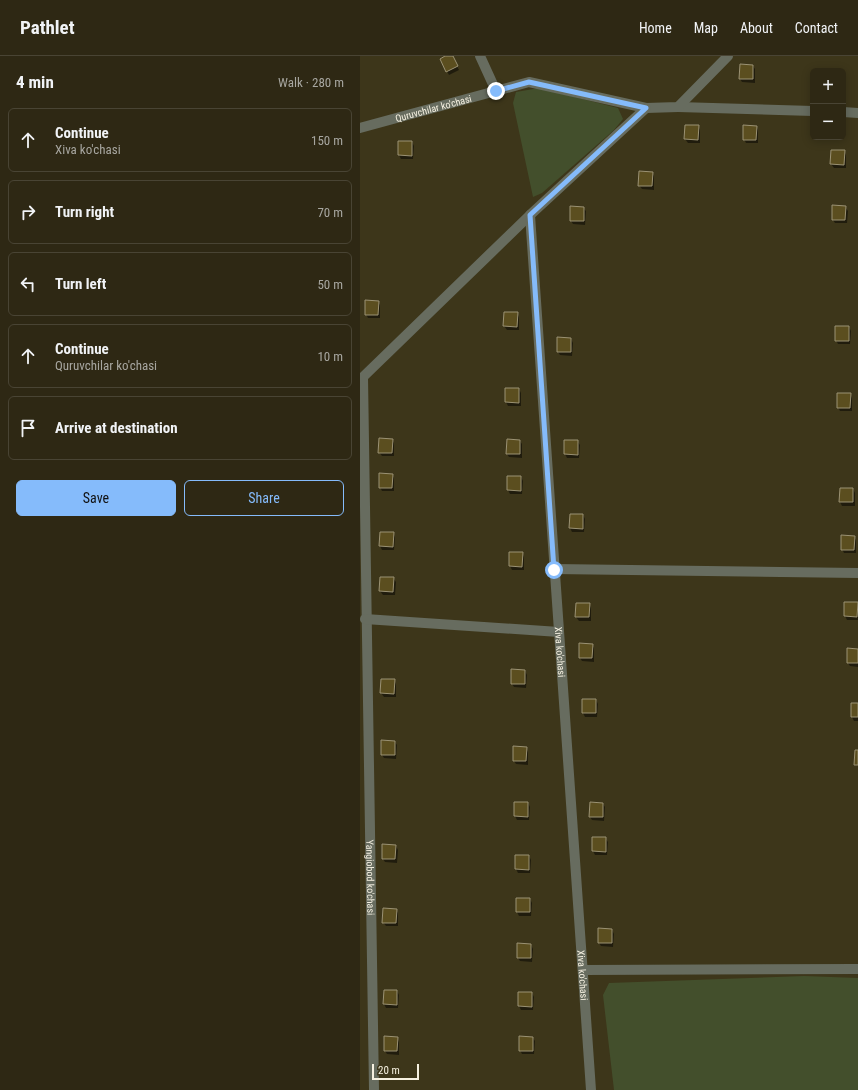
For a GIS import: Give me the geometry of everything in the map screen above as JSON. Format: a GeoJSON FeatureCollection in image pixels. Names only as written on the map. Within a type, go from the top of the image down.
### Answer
{"type":"FeatureCollection","features":[{"type":"Feature","properties":{"kind":"street"},"geometry":{"type":"LineString","coordinates":[[480,56],[496,91]]}},
{"type":"Feature","properties":{"kind":"street"},"geometry":{"type":"LineString","coordinates":[[678,107],[728,56]]}},
{"type":"Feature","properties":{"kind":"street","name":"Quruvchilar ko'chasi"},"geometry":{"type":"LineString","coordinates":[[360,128],[529,82],[646,108]]}},
{"type":"Feature","properties":{"kind":"street"},"geometry":{"type":"LineString","coordinates":[[530,215],[646,108],[678,107],[810,111]]}},
{"type":"Feature","properties":{"kind":"street"},"geometry":{"type":"LineString","coordinates":[[846,112],[858,113]]}},
{"type":"Feature","properties":{"kind":"street","name":"Yangiobod ko'chasi"},"geometry":{"type":"LineString","coordinates":[[374,1090],[362,377],[530,215]]}},
{"type":"Feature","properties":{"kind":"street","name":"Xiva ko'chasi"},"geometry":{"type":"LineString","coordinates":[[530,215],[591,1090]]}},
{"type":"Feature","properties":{"kind":"street"},"geometry":{"type":"LineString","coordinates":[[554,570],[858,573]]}},
{"type":"Feature","properties":{"kind":"street"},"geometry":{"type":"LineString","coordinates":[[365,619],[559,632]]}},
{"type":"Feature","properties":{"kind":"street"},"geometry":{"type":"LineString","coordinates":[[583,970],[858,969]]}},
{"type":"Feature","properties":{"kind":"green space"},"geometry":{"type":"Polygon","coordinates":[[[539,88],[618,108],[623,119],[614,130],[542,193],[533,197],[513,103],[516,92],[539,88]]]}},
{"type":"Feature","properties":{"kind":"green space"},"geometry":{"type":"Polygon","coordinates":[[[804,976],[858,978],[858,1090],[614,1090],[603,995],[609,983],[804,976]]]}},
{"type":"Feature","properties":{"kind":"building"},"geometry":{"type":"Polygon","coordinates":[[[445,56],[453,56],[458,66],[446,72],[440,59],[445,56]]]}},
{"type":"Feature","properties":{"kind":"building"},"geometry":{"type":"Polygon","coordinates":[[[740,64],[753,65],[753,79],[739,79],[740,64]]]}},
{"type":"Feature","properties":{"kind":"building"},"geometry":{"type":"Polygon","coordinates":[[[685,125],[699,125],[698,140],[684,139],[685,125]]]}},
{"type":"Feature","properties":{"kind":"building"},"geometry":{"type":"Polygon","coordinates":[[[743,125],[757,126],[756,140],[743,140],[743,125]]]}},
{"type":"Feature","properties":{"kind":"building"},"geometry":{"type":"Polygon","coordinates":[[[398,141],[412,141],[412,156],[398,155],[398,141]]]}},
{"type":"Feature","properties":{"kind":"building"},"geometry":{"type":"Polygon","coordinates":[[[831,150],[845,150],[844,165],[830,164],[831,150]]]}},
{"type":"Feature","properties":{"kind":"building"},"geometry":{"type":"Polygon","coordinates":[[[639,171],[653,172],[652,186],[638,186],[639,171]]]}},
{"type":"Feature","properties":{"kind":"building"},"geometry":{"type":"Polygon","coordinates":[[[832,205],[846,206],[845,220],[832,220],[832,205]]]}},
{"type":"Feature","properties":{"kind":"building"},"geometry":{"type":"Polygon","coordinates":[[[570,206],[584,207],[584,221],[570,221],[570,206]]]}},
{"type":"Feature","properties":{"kind":"building"},"geometry":{"type":"Polygon","coordinates":[[[365,300],[379,301],[378,315],[365,315],[365,300]]]}},
{"type":"Feature","properties":{"kind":"building"},"geometry":{"type":"Polygon","coordinates":[[[504,312],[518,312],[517,327],[503,326],[504,312]]]}},
{"type":"Feature","properties":{"kind":"building"},"geometry":{"type":"Polygon","coordinates":[[[835,326],[849,326],[849,341],[835,341],[835,326]]]}},
{"type":"Feature","properties":{"kind":"building"},"geometry":{"type":"Polygon","coordinates":[[[557,337],[571,338],[571,352],[557,352],[557,337]]]}},
{"type":"Feature","properties":{"kind":"building"},"geometry":{"type":"Polygon","coordinates":[[[505,388],[519,388],[519,403],[505,402],[505,388]]]}},
{"type":"Feature","properties":{"kind":"building"},"geometry":{"type":"Polygon","coordinates":[[[837,393],[851,393],[850,408],[837,408],[837,393]]]}},
{"type":"Feature","properties":{"kind":"building"},"geometry":{"type":"Polygon","coordinates":[[[379,438],[393,439],[392,453],[378,453],[379,438]]]}},
{"type":"Feature","properties":{"kind":"building"},"geometry":{"type":"Polygon","coordinates":[[[507,439],[520,440],[520,454],[506,454],[507,439]]]}},
{"type":"Feature","properties":{"kind":"building"},"geometry":{"type":"Polygon","coordinates":[[[564,440],[578,440],[578,455],[564,454],[564,440]]]}},
{"type":"Feature","properties":{"kind":"building"},"geometry":{"type":"Polygon","coordinates":[[[379,473],[393,474],[392,488],[379,488],[379,473]]]}},
{"type":"Feature","properties":{"kind":"building"},"geometry":{"type":"Polygon","coordinates":[[[507,476],[521,476],[521,491],[507,490],[507,476]]]}},
{"type":"Feature","properties":{"kind":"building"},"geometry":{"type":"Polygon","coordinates":[[[840,488],[853,488],[853,502],[839,502],[840,488]]]}},
{"type":"Feature","properties":{"kind":"building"},"geometry":{"type":"Polygon","coordinates":[[[570,514],[583,514],[583,529],[569,528],[570,514]]]}},
{"type":"Feature","properties":{"kind":"building"},"geometry":{"type":"Polygon","coordinates":[[[380,532],[394,532],[393,547],[379,546],[380,532]]]}},
{"type":"Feature","properties":{"kind":"building"},"geometry":{"type":"Polygon","coordinates":[[[841,535],[855,536],[854,550],[841,550],[841,535]]]}},
{"type":"Feature","properties":{"kind":"building"},"geometry":{"type":"Polygon","coordinates":[[[509,552],[523,552],[522,567],[509,566],[509,552]]]}},
{"type":"Feature","properties":{"kind":"building"},"geometry":{"type":"Polygon","coordinates":[[[380,577],[394,577],[393,592],[379,591],[380,577]]]}},
{"type":"Feature","properties":{"kind":"building"},"geometry":{"type":"Polygon","coordinates":[[[844,602],[858,602],[857,617],[844,616],[844,602]]]}},
{"type":"Feature","properties":{"kind":"building"},"geometry":{"type":"Polygon","coordinates":[[[576,603],[590,603],[589,617],[575,617],[576,603]]]}},
{"type":"Feature","properties":{"kind":"building"},"geometry":{"type":"Polygon","coordinates":[[[579,643],[593,644],[592,658],[579,658],[579,643]]]}},
{"type":"Feature","properties":{"kind":"building"},"geometry":{"type":"Polygon","coordinates":[[[847,648],[858,649],[858,663],[847,663],[847,648]]]}},
{"type":"Feature","properties":{"kind":"building"},"geometry":{"type":"Polygon","coordinates":[[[511,669],[525,670],[525,684],[511,684],[511,669]]]}},
{"type":"Feature","properties":{"kind":"building"},"geometry":{"type":"Polygon","coordinates":[[[381,679],[395,679],[394,694],[380,693],[381,679]]]}},
{"type":"Feature","properties":{"kind":"building"},"geometry":{"type":"Polygon","coordinates":[[[582,699],[596,699],[596,713],[582,713],[582,699]]]}},
{"type":"Feature","properties":{"kind":"building"},"geometry":{"type":"Polygon","coordinates":[[[851,703],[858,703],[858,717],[851,717],[851,703]]]}},
{"type":"Feature","properties":{"kind":"building"},"geometry":{"type":"Polygon","coordinates":[[[381,740],[395,741],[395,755],[381,755],[381,740]]]}},
{"type":"Feature","properties":{"kind":"building"},"geometry":{"type":"Polygon","coordinates":[[[513,746],[527,747],[526,761],[513,761],[513,746]]]}},
{"type":"Feature","properties":{"kind":"building"},"geometry":{"type":"Polygon","coordinates":[[[855,750],[858,750],[858,765],[854,765],[855,750]]]}},
{"type":"Feature","properties":{"kind":"building"},"geometry":{"type":"Polygon","coordinates":[[[514,802],[528,802],[528,817],[514,816],[514,802]]]}},
{"type":"Feature","properties":{"kind":"building"},"geometry":{"type":"Polygon","coordinates":[[[590,802],[603,803],[603,817],[589,817],[590,802]]]}},
{"type":"Feature","properties":{"kind":"building"},"geometry":{"type":"Polygon","coordinates":[[[592,837],[606,837],[606,852],[592,851],[592,837]]]}},
{"type":"Feature","properties":{"kind":"building"},"geometry":{"type":"Polygon","coordinates":[[[382,844],[396,845],[395,859],[382,859],[382,844]]]}},
{"type":"Feature","properties":{"kind":"building"},"geometry":{"type":"Polygon","coordinates":[[[515,855],[529,855],[529,870],[515,869],[515,855]]]}},
{"type":"Feature","properties":{"kind":"building"},"geometry":{"type":"Polygon","coordinates":[[[516,898],[530,898],[530,912],[516,912],[516,898]]]}},
{"type":"Feature","properties":{"kind":"building"},"geometry":{"type":"Polygon","coordinates":[[[383,908],[397,909],[396,923],[382,923],[383,908]]]}},
{"type":"Feature","properties":{"kind":"building"},"geometry":{"type":"Polygon","coordinates":[[[598,928],[612,929],[612,943],[598,943],[598,928]]]}},
{"type":"Feature","properties":{"kind":"building"},"geometry":{"type":"Polygon","coordinates":[[[517,943],[531,944],[531,958],[517,958],[517,943]]]}},
{"type":"Feature","properties":{"kind":"building"},"geometry":{"type":"Polygon","coordinates":[[[384,990],[397,990],[397,1005],[383,1004],[384,990]]]}},
{"type":"Feature","properties":{"kind":"building"},"geometry":{"type":"Polygon","coordinates":[[[518,992],[532,992],[532,1007],[518,1006],[518,992]]]}},
{"type":"Feature","properties":{"kind":"building"},"geometry":{"type":"Polygon","coordinates":[[[384,1036],[398,1037],[397,1051],[384,1051],[384,1036]]]}},
{"type":"Feature","properties":{"kind":"building"},"geometry":{"type":"Polygon","coordinates":[[[519,1036],[533,1037],[533,1051],[519,1051],[519,1036]]]}},
{"type":"Feature","properties":{"kind":"route"},"geometry":{"type":"LineString","coordinates":[[496,91],[529,82],[646,108],[530,215],[554,570]]}}]}
